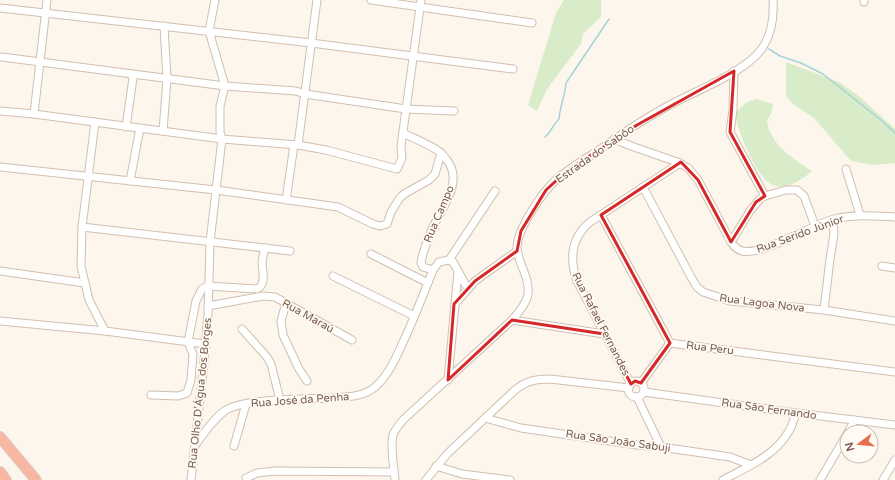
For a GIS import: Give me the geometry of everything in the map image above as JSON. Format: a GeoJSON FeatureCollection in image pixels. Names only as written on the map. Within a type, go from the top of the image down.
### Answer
{"type":"FeatureCollection","features":[{"type":"Feature","properties":{"kind":"highway"},"geometry":{"type":"LineString","coordinates":[[0,437],[36,480]]}},
{"type":"Feature","properties":{"kind":"highway"},"geometry":{"type":"LineString","coordinates":[[0,472],[6,480]]}},
{"type":"Feature","properties":{"kind":"street"},"geometry":{"type":"LineString","coordinates":[[34,114],[47,0]]}},
{"type":"Feature","properties":{"kind":"street"},"geometry":{"type":"LineString","coordinates":[[215,0],[209,31],[224,86]]}},
{"type":"Feature","properties":{"kind":"street"},"geometry":{"type":"LineString","coordinates":[[286,200],[305,94],[317,0]]}},
{"type":"Feature","properties":{"kind":"street"},"geometry":{"type":"LineString","coordinates":[[371,0],[421,3],[532,23]]}},
{"type":"Feature","properties":{"kind":"street","name":"Estrada do Sabôo"},"geometry":{"type":"LineString","coordinates":[[517,251],[521,231],[537,202],[546,190],[568,170],[614,139],[666,107],[734,71],[756,55],[763,47],[769,36],[774,0]]}},
{"type":"Feature","properties":{"kind":"street"},"geometry":{"type":"LineString","coordinates":[[0,111],[34,114],[222,139],[296,145],[326,150],[396,169],[402,158],[401,146],[421,3]]}},
{"type":"Feature","properties":{"kind":"street"},"geometry":{"type":"LineString","coordinates":[[0,8],[311,43],[512,69]]}},
{"type":"Feature","properties":{"kind":"street"},"geometry":{"type":"LineString","coordinates":[[163,132],[167,79],[164,26]]}},
{"type":"Feature","properties":{"kind":"street"},"geometry":{"type":"LineString","coordinates":[[2,57],[224,86],[296,91],[305,94],[406,110],[454,111]]}},
{"type":"Feature","properties":{"kind":"street"},"geometry":{"type":"LineString","coordinates":[[734,71],[733,110],[730,132],[764,196]]}},
{"type":"Feature","properties":{"kind":"street"},"geometry":{"type":"LineString","coordinates":[[126,127],[133,79],[131,74]]}},
{"type":"Feature","properties":{"kind":"street","name":"Rua Olho D'Água dos Borges"},"geometry":{"type":"LineString","coordinates":[[191,480],[204,372],[210,242],[222,139],[220,132],[220,106],[224,86]]}},
{"type":"Feature","properties":{"kind":"street"},"geometry":{"type":"LineString","coordinates":[[95,122],[82,227],[81,266],[89,300],[105,330]]}},
{"type":"Feature","properties":{"kind":"street"},"geometry":{"type":"LineString","coordinates":[[130,181],[140,128]]}},
{"type":"Feature","properties":{"kind":"street"},"geometry":{"type":"LineString","coordinates":[[0,167],[216,190],[338,208],[373,224],[383,226],[387,224],[394,206],[404,194],[429,180],[435,174],[441,153],[403,133]]}},
{"type":"Feature","properties":{"kind":"street"},"geometry":{"type":"LineString","coordinates":[[614,139],[685,165],[694,174],[731,242],[756,202],[764,196],[786,190],[800,192],[806,201],[814,226]]}},
{"type":"Feature","properties":{"kind":"street","name":"Rua Campo"},"geometry":{"type":"LineString","coordinates":[[434,270],[423,266],[421,263],[428,238],[450,194],[454,178],[450,165],[441,153]]}},
{"type":"Feature","properties":{"kind":"street"},"geometry":{"type":"LineString","coordinates":[[641,383],[670,342],[601,215],[680,163]]}},
{"type":"Feature","properties":{"kind":"street"},"geometry":{"type":"LineString","coordinates":[[846,169],[860,215]]}},
{"type":"Feature","properties":{"kind":"street","name":"Rua Lagoa Nova"},"geometry":{"type":"LineString","coordinates":[[643,187],[697,287],[710,296],[730,301],[824,310],[895,321]]}},
{"type":"Feature","properties":{"kind":"street"},"geometry":{"type":"LineString","coordinates":[[434,270],[439,262],[449,260],[494,191]]}},
{"type":"Feature","properties":{"kind":"street","name":"Rua Rafael Fernandes"},"geometry":{"type":"LineString","coordinates":[[601,215],[584,227],[576,241],[572,261],[573,270],[577,281],[630,386]]}},
{"type":"Feature","properties":{"kind":"street","name":"Rua Serido Júnior"},"geometry":{"type":"LineString","coordinates":[[731,242],[737,249],[743,251],[760,250],[814,226],[833,220],[860,215],[895,217]]}},
{"type":"Feature","properties":{"kind":"street"},"geometry":{"type":"LineString","coordinates":[[824,310],[834,234],[833,220]]}},
{"type":"Feature","properties":{"kind":"street"},"geometry":{"type":"LineString","coordinates":[[82,227],[290,251]]}},
{"type":"Feature","properties":{"kind":"street"},"geometry":{"type":"LineString","coordinates":[[151,395],[178,396],[187,392],[192,380],[193,354],[188,342],[196,301],[202,289],[208,286],[257,289],[261,287],[263,282],[262,259],[265,248]]}},
{"type":"Feature","properties":{"kind":"street"},"geometry":{"type":"LineString","coordinates":[[246,478],[257,473],[275,471],[395,476],[392,443],[398,426],[512,320],[525,305],[529,293],[526,276],[517,251],[487,272],[454,304]]}},
{"type":"Feature","properties":{"kind":"street"},"geometry":{"type":"LineString","coordinates":[[371,254],[428,283]]}},
{"type":"Feature","properties":{"kind":"street"},"geometry":{"type":"LineString","coordinates":[[449,260],[453,262],[468,289]]}},
{"type":"Feature","properties":{"kind":"street"},"geometry":{"type":"LineString","coordinates":[[882,266],[895,268]]}},
{"type":"Feature","properties":{"kind":"street","name":"Rua José da Penha"},"geometry":{"type":"LineString","coordinates":[[196,444],[219,416],[228,409],[246,404],[280,400],[350,397],[362,394],[375,388],[384,378],[396,359],[434,270]]}},
{"type":"Feature","properties":{"kind":"street"},"geometry":{"type":"LineString","coordinates":[[0,271],[85,283]]}},
{"type":"Feature","properties":{"kind":"street"},"geometry":{"type":"LineString","coordinates":[[448,380],[458,272]]}},
{"type":"Feature","properties":{"kind":"street"},"geometry":{"type":"LineString","coordinates":[[333,276],[414,316]]}},
{"type":"Feature","properties":{"kind":"street","name":"Rua Maraú"},"geometry":{"type":"LineString","coordinates":[[208,306],[263,296],[275,297],[352,340]]}},
{"type":"Feature","properties":{"kind":"street"},"geometry":{"type":"LineString","coordinates":[[286,303],[281,321],[283,335],[299,369],[307,381]]}},
{"type":"Feature","properties":{"kind":"street"},"geometry":{"type":"LineString","coordinates":[[512,320],[604,334]]}},
{"type":"Feature","properties":{"kind":"street"},"geometry":{"type":"LineString","coordinates":[[0,321],[105,330],[205,344]]}},
{"type":"Feature","properties":{"kind":"street"},"geometry":{"type":"LineString","coordinates":[[242,329],[271,364],[280,400]]}},
{"type":"Feature","properties":{"kind":"street","name":"Rua Peru"},"geometry":{"type":"LineString","coordinates":[[670,342],[895,372]]}},
{"type":"Feature","properties":{"kind":"street"},"geometry":{"type":"LineString","coordinates":[[426,480],[446,454],[522,385],[537,379],[630,386],[635,382],[641,383],[644,387],[644,392],[641,396],[637,397],[631,395],[630,386]]}},
{"type":"Feature","properties":{"kind":"street","name":"Rua São Fernando"},"geometry":{"type":"LineString","coordinates":[[644,392],[796,414],[895,425]]}},
{"type":"Feature","properties":{"kind":"street"},"geometry":{"type":"LineString","coordinates":[[637,397],[661,447]]}},
{"type":"Feature","properties":{"kind":"street"},"geometry":{"type":"LineString","coordinates":[[234,446],[246,404]]}},
{"type":"Feature","properties":{"kind":"street"},"geometry":{"type":"LineString","coordinates":[[723,480],[764,457],[777,447],[789,431],[796,414]]}},
{"type":"Feature","properties":{"kind":"street","name":"Rua São João Sabuji"},"geometry":{"type":"LineString","coordinates":[[485,418],[521,428],[730,457],[751,464]]}},
{"type":"Feature","properties":{"kind":"street"},"geometry":{"type":"LineString","coordinates":[[853,424],[855,420]]}},
{"type":"Feature","properties":{"kind":"street"},"geometry":{"type":"LineString","coordinates":[[820,480],[839,448]]}},
{"type":"Feature","properties":{"kind":"street"},"geometry":{"type":"LineString","coordinates":[[884,480],[895,460]]}},
{"type":"Feature","properties":{"kind":"street"},"geometry":{"type":"LineString","coordinates":[[436,466],[462,474],[510,480]]}},
{"type":"Feature","properties":{"kind":"street"},"geometry":{"type":"LineString","coordinates":[[462,474],[467,480]]}},
{"type":"Feature","properties":{"kind":"highlighted area"},"geometry":{"type":"Polygon","coordinates":[[[734,71],[730,132],[765,196],[756,202],[731,242],[698,180],[681,162],[601,215],[670,343],[641,383],[635,381],[631,384],[604,334],[512,320],[448,380],[454,304],[475,281],[517,251],[521,231],[546,190],[568,170],[637,125],[734,71]]]}},
{"type":"Feature","properties":{"kind":"green space"},"geometry":{"type":"Polygon","coordinates":[[[564,0],[601,0],[601,17],[583,34],[581,44],[547,89],[537,111],[528,105],[556,13],[564,0]]]}},
{"type":"Feature","properties":{"kind":"green space"},"geometry":{"type":"Polygon","coordinates":[[[786,62],[839,82],[861,98],[895,129],[895,163],[874,165],[851,161],[814,118],[793,104],[786,96],[786,62]]]}},
{"type":"Feature","properties":{"kind":"green space"},"geometry":{"type":"Polygon","coordinates":[[[757,99],[773,104],[772,112],[767,120],[769,131],[773,138],[783,150],[812,171],[794,183],[778,186],[767,181],[760,174],[744,143],[735,115],[744,104],[757,99]]]}},
{"type":"Feature","properties":{"kind":"waterway"},"geometry":{"type":"LineString","coordinates":[[545,137],[559,119],[566,83],[609,19]]}},
{"type":"Feature","properties":{"kind":"waterway"},"geometry":{"type":"LineString","coordinates":[[769,49],[780,56],[801,63],[823,74],[895,133]]}}]}
